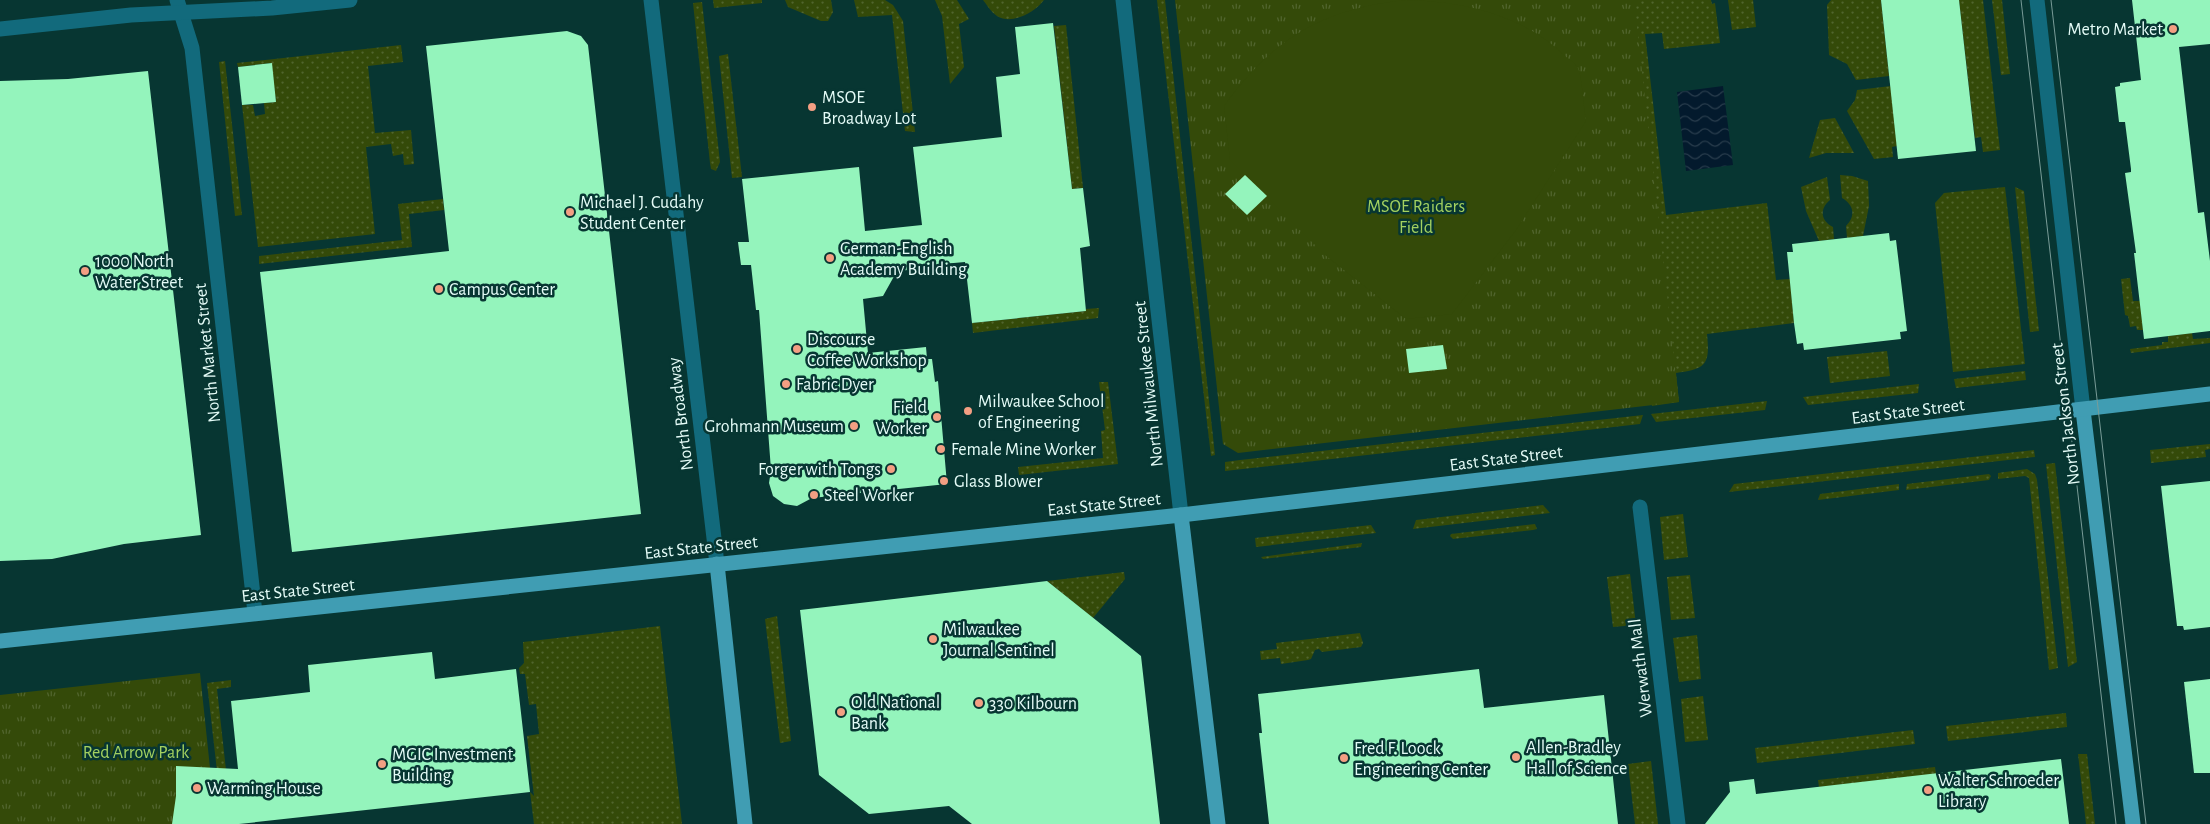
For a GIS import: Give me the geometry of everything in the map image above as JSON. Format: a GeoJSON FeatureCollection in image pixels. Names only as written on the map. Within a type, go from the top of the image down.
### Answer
{"type":"FeatureCollection","features":[{"type":"Feature","properties":{"kind":"main road","name":"East State Street"},"geometry":{"type":"LineString","coordinates":[[0,641],[1181,515],[2210,394]]}},
{"type":"Feature","properties":{"kind":"main road","name":"North Jackson Street"},"geometry":{"type":"LineString","coordinates":[[2083,410],[2134,824]]}},
{"type":"Feature","properties":{"kind":"main road","name":"North Milwaukee Street"},"geometry":{"type":"LineString","coordinates":[[1181,515],[1218,824]]}},
{"type":"Feature","properties":{"kind":"main road","name":"North Broadway"},"geometry":{"type":"LineString","coordinates":[[716,564],[744,824]]}},
{"type":"Feature","properties":{"kind":"street"},"geometry":{"type":"LineString","coordinates":[[0,29],[132,15],[179,6],[272,8],[350,0]]}},
{"type":"Feature","properties":{"kind":"street","name":"North Broadway"},"geometry":{"type":"LineString","coordinates":[[651,0],[716,564]]}},
{"type":"Feature","properties":{"kind":"street","name":"North Milwaukee Street"},"geometry":{"type":"LineString","coordinates":[[1123,0],[1181,515]]}},
{"type":"Feature","properties":{"kind":"street","name":"North Jackson Street"},"geometry":{"type":"LineString","coordinates":[[2037,0],[2083,410]]}},
{"type":"Feature","properties":{"kind":"street","name":"North Market Street"},"geometry":{"type":"LineString","coordinates":[[179,6],[192,48],[255,613]]}},
{"type":"Feature","properties":{"kind":"street","name":"Werwath Mall"},"geometry":{"type":"LineString","coordinates":[[1640,507],[1678,824]]}},
{"type":"Feature","properties":{"kind":"green space"},"geometry":{"type":"Polygon","coordinates":[[[713,0],[762,0],[762,3],[714,8],[713,0]]]}},
{"type":"Feature","properties":{"kind":"green space"},"geometry":{"type":"Polygon","coordinates":[[[785,0],[831,0],[833,12],[828,21],[821,21],[788,7],[785,0]]]}},
{"type":"Feature","properties":{"kind":"green space"},"geometry":{"type":"Polygon","coordinates":[[[854,0],[885,0],[893,5],[903,21],[915,132],[905,131],[892,15],[858,17],[854,0]]]}},
{"type":"Feature","properties":{"kind":"green space"},"geometry":{"type":"Polygon","coordinates":[[[935,0],[957,0],[969,19],[959,24],[964,67],[950,84],[942,16],[935,0]]]}},
{"type":"Feature","properties":{"kind":"green space"},"geometry":{"type":"Polygon","coordinates":[[[983,0],[1044,0],[1029,13],[1009,19],[997,16],[983,0]]]}},
{"type":"Feature","properties":{"kind":"green space"},"geometry":{"type":"Polygon","coordinates":[[[1157,0],[1165,0],[1215,455],[1211,456],[1157,0]]]}},
{"type":"Feature","properties":{"kind":"green space","name":"MSOE Raiders Field"},"geometry":{"type":"Polygon","coordinates":[[[1175,0],[1634,0],[1679,402],[1238,453],[1223,444],[1175,0]]]}},
{"type":"Feature","properties":{"kind":"green space"},"geometry":{"type":"Polygon","coordinates":[[[1406,0],[1449,3],[1491,13],[1511,20],[1548,41],[1578,68],[1586,121],[1516,230],[1452,314],[1406,319],[1325,255],[1230,160],[1224,106],[1262,62],[1281,45],[1302,31],[1349,11],[1376,4],[1406,0]]]}},
{"type":"Feature","properties":{"kind":"green space"},"geometry":{"type":"Polygon","coordinates":[[[1609,0],[1711,0],[1712,4],[1715,3],[1720,43],[1664,49],[1662,33],[1645,34],[1666,215],[1767,203],[1776,280],[1790,279],[1794,323],[1707,334],[1708,352],[1704,363],[1700,367],[1676,373],[1679,402],[1652,406],[1609,0]]]}},
{"type":"Feature","properties":{"kind":"green space"},"geometry":{"type":"Polygon","coordinates":[[[1728,0],[1753,0],[1756,27],[1732,30],[1728,0]]]}},
{"type":"Feature","properties":{"kind":"green space"},"geometry":{"type":"Polygon","coordinates":[[[1831,0],[1881,0],[1889,76],[1856,80],[1847,64],[1829,55],[1827,5],[1831,0]]]}},
{"type":"Feature","properties":{"kind":"green space"},"geometry":{"type":"Polygon","coordinates":[[[1959,0],[1983,0],[2000,150],[1983,152],[1981,137],[1975,138],[1959,0]]]}},
{"type":"Feature","properties":{"kind":"green space"},"geometry":{"type":"Polygon","coordinates":[[[1992,0],[2002,0],[2010,74],[2001,75],[1992,0]]]}},
{"type":"Feature","properties":{"kind":"green space"},"geometry":{"type":"Polygon","coordinates":[[[702,2],[720,162],[716,171],[711,169],[710,163],[693,3],[702,2]]]}},
{"type":"Feature","properties":{"kind":"green space"},"geometry":{"type":"Polygon","coordinates":[[[1066,25],[1083,188],[1072,189],[1054,26],[1066,25]]]}},
{"type":"Feature","properties":{"kind":"green space"},"geometry":{"type":"Polygon","coordinates":[[[401,45],[403,62],[368,66],[375,133],[411,130],[414,164],[404,165],[403,154],[393,156],[391,144],[366,147],[375,234],[258,247],[242,105],[253,105],[255,116],[265,114],[264,103],[276,102],[271,63],[238,67],[237,63],[401,45]]]}},
{"type":"Feature","properties":{"kind":"green space"},"geometry":{"type":"Polygon","coordinates":[[[728,54],[742,177],[732,178],[719,56],[728,54]]]}},
{"type":"Feature","properties":{"kind":"green space"},"geometry":{"type":"Polygon","coordinates":[[[225,61],[242,215],[235,216],[219,62],[225,61]]]}},
{"type":"Feature","properties":{"kind":"green space"},"geometry":{"type":"Polygon","coordinates":[[[1891,86],[1897,146],[1892,147],[1893,157],[1874,159],[1847,111],[1855,100],[1857,90],[1891,86]]]}},
{"type":"Feature","properties":{"kind":"green space"},"geometry":{"type":"Polygon","coordinates":[[[1835,118],[1854,153],[1826,153],[1809,158],[1820,120],[1835,118]]]}},
{"type":"Feature","properties":{"kind":"green space"},"geometry":{"type":"Polygon","coordinates":[[[1840,175],[1852,176],[1868,181],[1869,206],[1863,236],[1847,238],[1846,226],[1851,218],[1852,211],[1849,204],[1842,198],[1840,175]]]}},
{"type":"Feature","properties":{"kind":"green space"},"geometry":{"type":"Polygon","coordinates":[[[1827,177],[1830,200],[1824,207],[1823,215],[1826,222],[1833,227],[1834,239],[1819,241],[1806,211],[1801,187],[1827,177]]]}},
{"type":"Feature","properties":{"kind":"green space"},"geometry":{"type":"Polygon","coordinates":[[[2005,187],[2025,364],[1953,372],[1935,203],[1944,193],[2005,187]]]}},
{"type":"Feature","properties":{"kind":"green space"},"geometry":{"type":"Polygon","coordinates":[[[2015,187],[2024,191],[2039,331],[2030,332],[2015,187]]]}},
{"type":"Feature","properties":{"kind":"green space"},"geometry":{"type":"Polygon","coordinates":[[[443,199],[444,210],[409,214],[412,247],[259,264],[259,256],[402,240],[398,204],[443,199]]]}},
{"type":"Feature","properties":{"kind":"green space"},"geometry":{"type":"Polygon","coordinates":[[[2130,278],[2133,301],[2140,301],[2143,330],[2137,330],[2136,326],[2130,327],[2128,316],[2125,315],[2121,279],[2130,278]]]}},
{"type":"Feature","properties":{"kind":"green space"},"geometry":{"type":"Polygon","coordinates":[[[1099,308],[1098,318],[973,333],[972,323],[1099,308]]]}},
{"type":"Feature","properties":{"kind":"green space"},"geometry":{"type":"Polygon","coordinates":[[[2192,333],[2193,339],[2210,338],[2210,343],[2131,353],[2130,349],[2162,345],[2162,342],[2168,342],[2168,336],[2192,333]]]}},
{"type":"Feature","properties":{"kind":"green space"},"geometry":{"type":"Polygon","coordinates":[[[1887,351],[1890,376],[1830,383],[1827,357],[1887,351]]]}},
{"type":"Feature","properties":{"kind":"green space"},"geometry":{"type":"Polygon","coordinates":[[[2025,371],[2026,380],[1956,388],[1954,379],[2025,371]]]}},
{"type":"Feature","properties":{"kind":"green space"},"geometry":{"type":"Polygon","coordinates":[[[1099,382],[1108,382],[1118,464],[1019,475],[1018,467],[1103,458],[1101,431],[1105,430],[1099,382]]]}},
{"type":"Feature","properties":{"kind":"green space"},"geometry":{"type":"Polygon","coordinates":[[[1919,384],[1918,393],[1808,405],[1803,397],[1919,384]]]}},
{"type":"Feature","properties":{"kind":"green space"},"geometry":{"type":"Polygon","coordinates":[[[1767,401],[1765,410],[1656,422],[1651,414],[1767,401]]]}},
{"type":"Feature","properties":{"kind":"green space"},"geometry":{"type":"Polygon","coordinates":[[[1643,415],[1640,424],[1225,471],[1225,462],[1643,415]]]}},
{"type":"Feature","properties":{"kind":"green space"},"geometry":{"type":"Polygon","coordinates":[[[2210,444],[2210,449],[2205,450],[2206,457],[2151,463],[2150,450],[2210,444]]]}},
{"type":"Feature","properties":{"kind":"green space"},"geometry":{"type":"Polygon","coordinates":[[[2034,450],[2035,457],[1729,492],[1734,484],[2034,450]]]}},
{"type":"Feature","properties":{"kind":"green space"},"geometry":{"type":"Polygon","coordinates":[[[2055,463],[2077,662],[2068,667],[2046,464],[2055,463]]]}},
{"type":"Feature","properties":{"kind":"green space"},"geometry":{"type":"Polygon","coordinates":[[[2027,469],[2035,474],[2037,480],[2058,668],[2049,670],[2029,478],[2025,476],[1998,479],[1998,473],[2027,469]]]}},
{"type":"Feature","properties":{"kind":"green space"},"geometry":{"type":"Polygon","coordinates":[[[1989,474],[1991,476],[1989,480],[1906,490],[1907,484],[1989,474]]]}},
{"type":"Feature","properties":{"kind":"green space"},"geometry":{"type":"Polygon","coordinates":[[[1899,484],[1899,490],[1818,500],[1820,494],[1899,484]]]}},
{"type":"Feature","properties":{"kind":"green space"},"geometry":{"type":"Polygon","coordinates":[[[1543,505],[1550,513],[1413,529],[1416,520],[1543,505]]]}},
{"type":"Feature","properties":{"kind":"green space"},"geometry":{"type":"Polygon","coordinates":[[[1683,514],[1688,557],[1664,560],[1660,517],[1683,514]]]}},
{"type":"Feature","properties":{"kind":"green space"},"geometry":{"type":"Polygon","coordinates":[[[1535,524],[1537,529],[1533,530],[1453,539],[1450,536],[1451,534],[1535,524]]]}},
{"type":"Feature","properties":{"kind":"green space"},"geometry":{"type":"Polygon","coordinates":[[[1371,525],[1376,533],[1256,547],[1255,538],[1371,525]]]}},
{"type":"Feature","properties":{"kind":"green space"},"geometry":{"type":"Polygon","coordinates":[[[1362,543],[1361,547],[1263,559],[1261,557],[1362,543]]]}},
{"type":"Feature","properties":{"kind":"green space"},"geometry":{"type":"Polygon","coordinates":[[[1124,572],[1125,579],[1093,618],[1047,581],[1124,572]]]}},
{"type":"Feature","properties":{"kind":"green space"},"geometry":{"type":"Polygon","coordinates":[[[1630,574],[1636,625],[1613,627],[1607,577],[1630,574]]]}},
{"type":"Feature","properties":{"kind":"green space"},"geometry":{"type":"Polygon","coordinates":[[[1690,575],[1695,618],[1671,620],[1667,577],[1690,575]]]}},
{"type":"Feature","properties":{"kind":"green space"},"geometry":{"type":"Polygon","coordinates":[[[777,616],[791,741],[780,743],[765,619],[777,616]]]}},
{"type":"Feature","properties":{"kind":"green space"},"geometry":{"type":"Polygon","coordinates":[[[660,626],[682,824],[534,824],[530,792],[534,796],[527,736],[539,734],[536,704],[529,705],[525,674],[520,674],[519,668],[524,663],[523,642],[660,626]]]}},
{"type":"Feature","properties":{"kind":"green space"},"geometry":{"type":"Polygon","coordinates":[[[1360,633],[1363,643],[1361,647],[1322,652],[1319,649],[1315,650],[1311,659],[1281,664],[1280,658],[1261,660],[1260,651],[1277,649],[1276,643],[1360,633]]]}},
{"type":"Feature","properties":{"kind":"green space"},"geometry":{"type":"Polygon","coordinates":[[[1697,635],[1701,679],[1679,682],[1673,638],[1697,635]]]}},
{"type":"Feature","properties":{"kind":"green space","name":"Red Arrow Park"},"geometry":{"type":"Polygon","coordinates":[[[200,673],[210,768],[223,824],[0,824],[0,695],[200,673]]]}},
{"type":"Feature","properties":{"kind":"green space"},"geometry":{"type":"Polygon","coordinates":[[[231,680],[231,687],[217,689],[232,824],[223,824],[207,683],[231,680]]]}},
{"type":"Feature","properties":{"kind":"green space"},"geometry":{"type":"Polygon","coordinates":[[[1703,696],[1708,740],[1685,742],[1681,699],[1703,696]]]}},
{"type":"Feature","properties":{"kind":"green space"},"geometry":{"type":"Polygon","coordinates":[[[2066,713],[2067,727],[1948,741],[1946,726],[2066,713]]]}},
{"type":"Feature","properties":{"kind":"green space"},"geometry":{"type":"Polygon","coordinates":[[[1913,730],[1915,744],[1757,763],[1755,748],[1913,730]]]}},
{"type":"Feature","properties":{"kind":"green space"},"geometry":{"type":"Polygon","coordinates":[[[2078,754],[2087,754],[2095,824],[2086,824],[2078,754]]]}},
{"type":"Feature","properties":{"kind":"green space"},"geometry":{"type":"Polygon","coordinates":[[[1651,761],[1658,824],[1635,824],[1628,764],[1651,761]]]}},
{"type":"Feature","properties":{"kind":"green space"},"geometry":{"type":"Polygon","coordinates":[[[1935,767],[1936,774],[1819,787],[1818,780],[1935,767]]]}},
{"type":"Feature","properties":{"kind":"water"},"geometry":{"type":"Polygon","coordinates":[[[1723,86],[1733,165],[1686,171],[1677,92],[1723,86]]]}},
{"type":"Feature","properties":{"kind":"building"},"geometry":{"type":"Polygon","coordinates":[[[1881,0],[1959,0],[1976,151],[1898,159],[1881,0]]]}},
{"type":"Feature","properties":{"kind":"building"},"geometry":{"type":"Polygon","coordinates":[[[2132,0],[2210,0],[2210,44],[2179,47],[2198,213],[2204,212],[2210,261],[2210,331],[2144,339],[2134,253],[2136,253],[2125,173],[2131,172],[2131,169],[2125,122],[2119,122],[2115,87],[2120,86],[2120,83],[2141,80],[2132,0]]]}},
{"type":"Feature","properties":{"kind":"building"},"geometry":{"type":"Polygon","coordinates":[[[1053,23],[1072,189],[1083,188],[1090,246],[1080,248],[1086,311],[972,323],[965,262],[920,266],[920,269],[897,271],[883,296],[863,299],[868,353],[926,347],[927,359],[932,359],[935,382],[938,381],[947,484],[812,498],[797,506],[784,504],[773,496],[769,483],[771,470],[759,310],[756,310],[751,265],[741,265],[738,242],[749,242],[742,179],[859,167],[865,231],[922,225],[913,147],[1002,137],[996,77],[1020,74],[1015,27],[1053,23]]]}},
{"type":"Feature","properties":{"kind":"building","name":"Campus Center"},"geometry":{"type":"Polygon","coordinates":[[[567,31],[581,36],[588,45],[641,514],[292,552],[260,272],[449,251],[426,46],[567,31]]]}},
{"type":"Feature","properties":{"kind":"building"},"geometry":{"type":"Polygon","coordinates":[[[272,63],[276,102],[242,105],[238,67],[272,63]]]}},
{"type":"Feature","properties":{"kind":"building","name":"1000 North Water Street"},"geometry":{"type":"Polygon","coordinates":[[[148,71],[201,535],[124,544],[52,559],[0,561],[0,81],[68,79],[148,71]]]}},
{"type":"Feature","properties":{"kind":"building"},"geometry":{"type":"Polygon","coordinates":[[[1245,175],[1267,196],[1247,215],[1225,194],[1245,175]]]}},
{"type":"Feature","properties":{"kind":"building"},"geometry":{"type":"Polygon","coordinates":[[[1889,233],[1890,241],[1896,240],[1907,331],[1900,332],[1901,339],[1804,350],[1803,343],[1797,344],[1794,323],[1787,252],[1793,252],[1792,244],[1889,233]]]}},
{"type":"Feature","properties":{"kind":"building"},"geometry":{"type":"Polygon","coordinates":[[[1443,345],[1447,369],[1409,373],[1406,349],[1443,345]]]}},
{"type":"Feature","properties":{"kind":"building"},"geometry":{"type":"Polygon","coordinates":[[[2210,481],[2210,627],[2184,630],[2183,626],[2177,626],[2161,486],[2210,481]]]}},
{"type":"Feature","properties":{"kind":"building","name":"330 Kilbourn"},"geometry":{"type":"Polygon","coordinates":[[[1047,581],[1141,656],[1160,824],[972,824],[949,806],[869,814],[819,775],[800,610],[1047,581]]]}},
{"type":"Feature","properties":{"kind":"building","name":"MGIC Investment Building"},"geometry":{"type":"Polygon","coordinates":[[[432,652],[435,679],[516,669],[530,792],[239,824],[172,824],[176,796],[176,766],[238,769],[231,701],[310,692],[308,665],[432,652]]]}},
{"type":"Feature","properties":{"kind":"building"},"geometry":{"type":"Polygon","coordinates":[[[1479,669],[1484,708],[1604,695],[1618,824],[1269,824],[1259,733],[1262,733],[1258,694],[1479,669]]]}},
{"type":"Feature","properties":{"kind":"building"},"geometry":{"type":"Polygon","coordinates":[[[2210,679],[2210,773],[2194,773],[2184,682],[2210,679]]]}},
{"type":"Feature","properties":{"kind":"building","name":"Walter Schroeder Library"},"geometry":{"type":"Polygon","coordinates":[[[2061,759],[2069,824],[1705,824],[1730,792],[1729,782],[1754,779],[1756,794],[2061,759]]]}},
{"type":"Feature","properties":{"kind":"tram line"},"geometry":{"type":"LineString","coordinates":[[2021,0],[2116,824]]}},
{"type":"Feature","properties":{"kind":"tram line"},"geometry":{"type":"LineString","coordinates":[[2051,0],[2146,824]]}},
{"type":"Feature","properties":{"kind":"place","name":"Metro Market"},"geometry":{"type":"Point","coordinates":[2173,29]}},
{"type":"Feature","properties":{"kind":"place","name":"MSOE Broadway Lot"},"geometry":{"type":"Point","coordinates":[812,107]}},
{"type":"Feature","properties":{"kind":"place","name":"Michael J. Cudahy Student Center"},"geometry":{"type":"Point","coordinates":[570,212]}},
{"type":"Feature","properties":{"kind":"place","name":"German-English Academy Building"},"geometry":{"type":"Point","coordinates":[830,258]}},
{"type":"Feature","properties":{"kind":"place","name":"1000 North Water Street"},"geometry":{"type":"Point","coordinates":[85,271]}},
{"type":"Feature","properties":{"kind":"place","name":"Campus Center"},"geometry":{"type":"Point","coordinates":[439,289]}},
{"type":"Feature","properties":{"kind":"place","name":"Discourse Coffee Workshop"},"geometry":{"type":"Point","coordinates":[797,349]}},
{"type":"Feature","properties":{"kind":"place","name":"Fabric Dyer"},"geometry":{"type":"Point","coordinates":[786,384]}},
{"type":"Feature","properties":{"kind":"place","name":"Milwaukee School of Engineering"},"geometry":{"type":"Point","coordinates":[968,411]}},
{"type":"Feature","properties":{"kind":"place","name":"Field Worker"},"geometry":{"type":"Point","coordinates":[937,417]}},
{"type":"Feature","properties":{"kind":"place","name":"Grohmann Museum"},"geometry":{"type":"Point","coordinates":[854,426]}},
{"type":"Feature","properties":{"kind":"place","name":"Female Mine Worker"},"geometry":{"type":"Point","coordinates":[941,449]}},
{"type":"Feature","properties":{"kind":"place","name":"Forger with Tongs"},"geometry":{"type":"Point","coordinates":[891,469]}},
{"type":"Feature","properties":{"kind":"place","name":"Glass Blower"},"geometry":{"type":"Point","coordinates":[944,481]}},
{"type":"Feature","properties":{"kind":"place","name":"Steel Worker"},"geometry":{"type":"Point","coordinates":[814,495]}},
{"type":"Feature","properties":{"kind":"place","name":"Milwaukee Journal Sentinel"},"geometry":{"type":"Point","coordinates":[933,639]}},
{"type":"Feature","properties":{"kind":"place","name":"330 Kilbourn"},"geometry":{"type":"Point","coordinates":[979,703]}},
{"type":"Feature","properties":{"kind":"place","name":"Old National Bank"},"geometry":{"type":"Point","coordinates":[841,712]}},
{"type":"Feature","properties":{"kind":"place","name":"Allen-Bradley Hall of Science"},"geometry":{"type":"Point","coordinates":[1516,757]}},
{"type":"Feature","properties":{"kind":"place","name":"Fred F. Loock Engineering Center"},"geometry":{"type":"Point","coordinates":[1344,758]}},
{"type":"Feature","properties":{"kind":"place","name":"MGIC Investment Building"},"geometry":{"type":"Point","coordinates":[382,764]}},
{"type":"Feature","properties":{"kind":"place","name":"Warming House"},"geometry":{"type":"Point","coordinates":[197,788]}},
{"type":"Feature","properties":{"kind":"place","name":"Walter Schroeder Library"},"geometry":{"type":"Point","coordinates":[1928,790]}}]}
